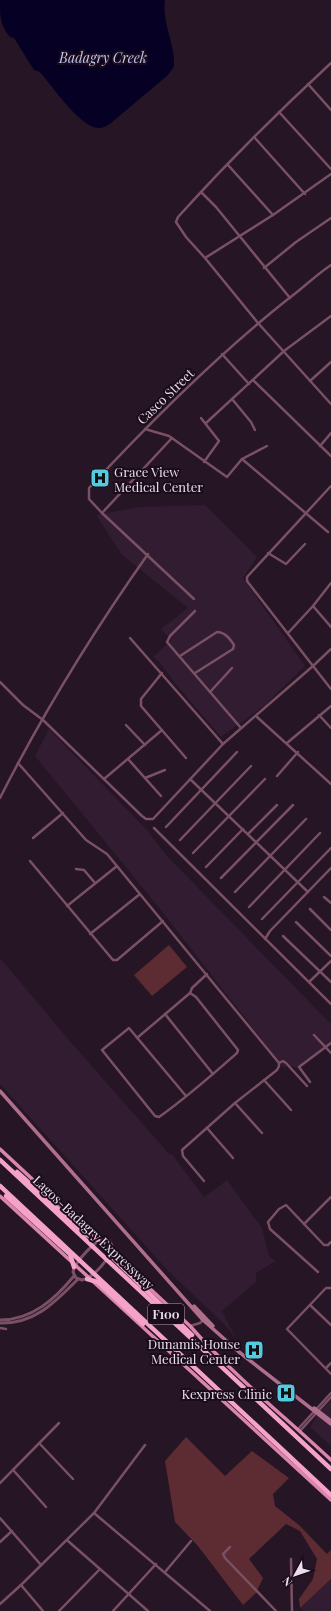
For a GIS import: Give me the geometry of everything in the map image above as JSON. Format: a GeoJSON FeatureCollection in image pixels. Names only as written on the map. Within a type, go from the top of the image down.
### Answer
{"type":"FeatureCollection","features":[{"type":"Feature","properties":{"kind":"highway"},"geometry":{"type":"LineString","coordinates":[[0,1159],[55,1205],[90,1237],[98,1240]]}},
{"type":"Feature","properties":{"kind":"highway","name":"Lagos-Badagry Expressway"},"geometry":{"type":"LineString","coordinates":[[0,1159],[331,1469]]}},
{"type":"Feature","properties":{"kind":"highway","name":"F100"},"geometry":{"type":"LineString","coordinates":[[0,1186],[331,1495]]}},
{"type":"Feature","properties":{"kind":"highway"},"geometry":{"type":"LineString","coordinates":[[0,1190],[70,1254],[74,1267]]}},
{"type":"Feature","properties":{"kind":"highway"},"geometry":{"type":"LineString","coordinates":[[111,1253],[114,1260],[147,1291],[225,1370]]}},
{"type":"Feature","properties":{"kind":"highway"},"geometry":{"type":"LineString","coordinates":[[87,1279],[98,1282],[130,1312],[217,1387]]}},
{"type":"Feature","properties":{"kind":"main road"},"geometry":{"type":"LineString","coordinates":[[0,1090],[204,1319],[239,1352],[331,1424]]}},
{"type":"Feature","properties":{"kind":"main road","name":"Lagos-Badagry Expressway"},"geometry":{"type":"LineString","coordinates":[[0,1149],[190,1326],[210,1349],[299,1430]]}},
{"type":"Feature","properties":{"kind":"main road"},"geometry":{"type":"LineString","coordinates":[[0,1196],[331,1500]]}},
{"type":"Feature","properties":{"kind":"main road"},"geometry":{"type":"LineString","coordinates":[[316,1411],[331,1421]]}},
{"type":"Feature","properties":{"kind":"main road"},"geometry":{"type":"LineString","coordinates":[[299,1430],[331,1460]]}},
{"type":"Feature","properties":{"kind":"street"},"geometry":{"type":"LineString","coordinates":[[331,63],[254,137],[178,217],[176,222],[186,237],[258,323],[331,404]]}},
{"type":"Feature","properties":{"kind":"street"},"geometry":{"type":"LineString","coordinates":[[308,84],[331,110]]}},
{"type":"Feature","properties":{"kind":"street"},"geometry":{"type":"LineString","coordinates":[[279,112],[331,169]]}},
{"type":"Feature","properties":{"kind":"street"},"geometry":{"type":"LineString","coordinates":[[254,137],[305,194]]}},
{"type":"Feature","properties":{"kind":"street"},"geometry":{"type":"LineString","coordinates":[[228,165],[273,215]]}},
{"type":"Feature","properties":{"kind":"street"},"geometry":{"type":"LineString","coordinates":[[205,258],[305,194],[331,174]]}},
{"type":"Feature","properties":{"kind":"street"},"geometry":{"type":"LineString","coordinates":[[201,192],[216,207],[264,268],[290,298]]}},
{"type":"Feature","properties":{"kind":"street"},"geometry":{"type":"LineString","coordinates":[[264,268],[296,242],[331,218]]}},
{"type":"Feature","properties":{"kind":"street","name":"Casco Street"},"geometry":{"type":"LineString","coordinates":[[194,599],[148,554],[102,513],[89,499],[89,488],[145,428],[222,354],[258,323],[331,265]]}},
{"type":"Feature","properties":{"kind":"street"},"geometry":{"type":"LineString","coordinates":[[206,423],[284,351],[331,316]]}},
{"type":"Feature","properties":{"kind":"street"},"geometry":{"type":"LineString","coordinates":[[222,354],[249,384]]}},
{"type":"Feature","properties":{"kind":"street"},"geometry":{"type":"LineString","coordinates":[[310,381],[331,362]]}},
{"type":"Feature","properties":{"kind":"street"},"geometry":{"type":"LineString","coordinates":[[253,380],[331,456]]}},
{"type":"Feature","properties":{"kind":"street"},"geometry":{"type":"LineString","coordinates":[[232,399],[251,422],[255,430]]}},
{"type":"Feature","properties":{"kind":"street"},"geometry":{"type":"LineString","coordinates":[[201,418],[219,441],[204,462]]}},
{"type":"Feature","properties":{"kind":"street"},"geometry":{"type":"LineString","coordinates":[[145,428],[172,438],[227,477],[242,459],[267,446]]}},
{"type":"Feature","properties":{"kind":"street"},"geometry":{"type":"LineString","coordinates":[[320,446],[331,433]]}},
{"type":"Feature","properties":{"kind":"street"},"geometry":{"type":"LineString","coordinates":[[102,513],[172,438]]}},
{"type":"Feature","properties":{"kind":"street"},"geometry":{"type":"LineString","coordinates":[[242,459],[328,532]]}},
{"type":"Feature","properties":{"kind":"street"},"geometry":{"type":"LineString","coordinates":[[331,486],[247,575],[247,581],[331,689]]}},
{"type":"Feature","properties":{"kind":"street"},"geometry":{"type":"LineString","coordinates":[[268,553],[286,564],[305,544]]}},
{"type":"Feature","properties":{"kind":"street"},"geometry":{"type":"LineString","coordinates":[[0,798],[43,720],[105,616],[148,554]]}},
{"type":"Feature","properties":{"kind":"street"},"geometry":{"type":"LineString","coordinates":[[288,633],[314,606],[331,583]]}},
{"type":"Feature","properties":{"kind":"street"},"geometry":{"type":"LineString","coordinates":[[314,606],[331,627]]}},
{"type":"Feature","properties":{"kind":"street"},"geometry":{"type":"LineString","coordinates":[[195,611],[167,639],[167,642],[241,728]]}},
{"type":"Feature","properties":{"kind":"street"},"geometry":{"type":"LineString","coordinates":[[180,656],[217,632],[226,636],[232,642],[234,645],[233,649],[195,673]]}},
{"type":"Feature","properties":{"kind":"street"},"geometry":{"type":"LineString","coordinates":[[130,638],[223,744]]}},
{"type":"Feature","properties":{"kind":"street"},"geometry":{"type":"LineString","coordinates":[[0,682],[23,704],[43,720],[142,816],[149,820],[156,817],[223,744],[257,716],[331,649]]}},
{"type":"Feature","properties":{"kind":"street"},"geometry":{"type":"LineString","coordinates":[[210,692],[232,668]]}},
{"type":"Feature","properties":{"kind":"street"},"geometry":{"type":"LineString","coordinates":[[162,673],[140,699],[141,706],[186,758]]}},
{"type":"Feature","properties":{"kind":"street"},"geometry":{"type":"LineString","coordinates":[[287,743],[331,706]]}},
{"type":"Feature","properties":{"kind":"street"},"geometry":{"type":"LineString","coordinates":[[320,715],[331,728]]}},
{"type":"Feature","properties":{"kind":"street"},"geometry":{"type":"LineString","coordinates":[[257,716],[298,752],[331,784]]}},
{"type":"Feature","properties":{"kind":"street"},"geometry":{"type":"LineString","coordinates":[[126,725],[145,745]]}},
{"type":"Feature","properties":{"kind":"street"},"geometry":{"type":"LineString","coordinates":[[104,779],[162,730]]}},
{"type":"Feature","properties":{"kind":"street"},"geometry":{"type":"LineString","coordinates":[[166,827],[237,752]]}},
{"type":"Feature","properties":{"kind":"street"},"geometry":{"type":"LineString","coordinates":[[277,776],[298,752]]}},
{"type":"Feature","properties":{"kind":"street"},"geometry":{"type":"LineString","coordinates":[[128,760],[161,796]]}},
{"type":"Feature","properties":{"kind":"street"},"geometry":{"type":"LineString","coordinates":[[18,764],[86,840],[104,851],[207,974],[279,1064]]}},
{"type":"Feature","properties":{"kind":"street"},"geometry":{"type":"LineString","coordinates":[[180,840],[251,766]]}},
{"type":"Feature","properties":{"kind":"street"},"geometry":{"type":"LineString","coordinates":[[145,778],[165,770]]}},
{"type":"Feature","properties":{"kind":"street"},"geometry":{"type":"LineString","coordinates":[[190,779],[308,892]]}},
{"type":"Feature","properties":{"kind":"street"},"geometry":{"type":"LineString","coordinates":[[193,853],[228,815],[265,779]]}},
{"type":"Feature","properties":{"kind":"street"},"geometry":{"type":"LineString","coordinates":[[248,834],[277,805]]}},
{"type":"Feature","properties":{"kind":"street"},"geometry":{"type":"LineString","coordinates":[[221,878],[293,805]]}},
{"type":"Feature","properties":{"kind":"street"},"geometry":{"type":"LineString","coordinates":[[33,838],[63,813]]}},
{"type":"Feature","properties":{"kind":"street"},"geometry":{"type":"LineString","coordinates":[[235,892],[306,819]]}},
{"type":"Feature","properties":{"kind":"street"},"geometry":{"type":"LineString","coordinates":[[154,828],[331,1004]]}},
{"type":"Feature","properties":{"kind":"street"},"geometry":{"type":"LineString","coordinates":[[206,866],[243,829]]}},
{"type":"Feature","properties":{"kind":"street"},"geometry":{"type":"LineString","coordinates":[[249,906],[320,833]]}},
{"type":"Feature","properties":{"kind":"street"},"geometry":{"type":"LineString","coordinates":[[262,919],[331,848]]}},
{"type":"Feature","properties":{"kind":"street"},"geometry":{"type":"LineString","coordinates":[[30,861],[90,934],[115,961],[163,921]]}},
{"type":"Feature","properties":{"kind":"street"},"geometry":{"type":"LineString","coordinates":[[67,906],[117,866]]}},
{"type":"Feature","properties":{"kind":"street"},"geometry":{"type":"LineString","coordinates":[[265,939],[270,931],[331,868]]}},
{"type":"Feature","properties":{"kind":"street"},"geometry":{"type":"LineString","coordinates":[[76,869],[84,870],[95,884]]}},
{"type":"Feature","properties":{"kind":"street"},"geometry":{"type":"LineString","coordinates":[[90,934],[140,894]]}},
{"type":"Feature","properties":{"kind":"street"},"geometry":{"type":"LineString","coordinates":[[324,896],[331,903]]}},
{"type":"Feature","properties":{"kind":"street"},"geometry":{"type":"LineString","coordinates":[[310,909],[331,930]]}},
{"type":"Feature","properties":{"kind":"street"},"geometry":{"type":"LineString","coordinates":[[296,922],[331,956]]}},
{"type":"Feature","properties":{"kind":"street"},"geometry":{"type":"LineString","coordinates":[[283,936],[331,982]]}},
{"type":"Feature","properties":{"kind":"street"},"geometry":{"type":"LineString","coordinates":[[309,982],[331,961]]}},
{"type":"Feature","properties":{"kind":"street"},"geometry":{"type":"LineString","coordinates":[[137,1038],[190,993],[192,988],[207,974]]}},
{"type":"Feature","properties":{"kind":"street"},"geometry":{"type":"LineString","coordinates":[[186,1096],[129,1028],[103,1048],[102,1053],[155,1116],[159,1117],[186,1096],[213,1074],[237,1053],[238,1050],[196,997],[190,993]]}},
{"type":"Feature","properties":{"kind":"street"},"geometry":{"type":"LineString","coordinates":[[165,1014],[213,1074]]}},
{"type":"Feature","properties":{"kind":"street"},"geometry":{"type":"LineString","coordinates":[[314,1035],[331,1053]]}},
{"type":"Feature","properties":{"kind":"street"},"geometry":{"type":"LineString","coordinates":[[310,1082],[299,1067],[331,1043]]}},
{"type":"Feature","properties":{"kind":"street"},"geometry":{"type":"LineString","coordinates":[[204,1181],[183,1156],[182,1150],[235,1103],[279,1068],[279,1064],[283,1061],[286,1062],[307,1086]]}},
{"type":"Feature","properties":{"kind":"street"},"geometry":{"type":"LineString","coordinates":[[264,1080],[291,1110]]}},
{"type":"Feature","properties":{"kind":"street"},"geometry":{"type":"LineString","coordinates":[[235,1103],[262,1133]]}},
{"type":"Feature","properties":{"kind":"street"},"geometry":{"type":"LineString","coordinates":[[207,1128],[233,1158]]}},
{"type":"Feature","properties":{"kind":"street"},"geometry":{"type":"LineString","coordinates":[[304,1224],[331,1197]]}},
{"type":"Feature","properties":{"kind":"street"},"geometry":{"type":"LineString","coordinates":[[318,1272],[268,1226],[269,1220],[279,1209],[286,1205],[324,1245],[328,1245],[331,1242]]}},
{"type":"Feature","properties":{"kind":"street"},"geometry":{"type":"LineString","coordinates":[[2,1322],[24,1316],[40,1309],[49,1302],[74,1276],[74,1267],[98,1240],[105,1239],[110,1241],[112,1246],[111,1253],[87,1279],[78,1279],[74,1276]]}},
{"type":"Feature","properties":{"kind":"street"},"geometry":{"type":"LineString","coordinates":[[2,1322],[17,1322],[42,1312],[78,1279]]}},
{"type":"Feature","properties":{"kind":"street"},"geometry":{"type":"LineString","coordinates":[[331,1288],[326,1288],[287,1329],[331,1374]]}},
{"type":"Feature","properties":{"kind":"street"},"geometry":{"type":"LineString","coordinates":[[310,1305],[331,1325]]}},
{"type":"Feature","properties":{"kind":"street"},"geometry":{"type":"LineString","coordinates":[[190,1326],[200,1323],[204,1319]]}},
{"type":"Feature","properties":{"kind":"street"},"geometry":{"type":"LineString","coordinates":[[0,1328],[6,1329]]}},
{"type":"Feature","properties":{"kind":"street"},"geometry":{"type":"LineString","coordinates":[[326,1368],[331,1363]]}},
{"type":"Feature","properties":{"kind":"street"},"geometry":{"type":"LineString","coordinates":[[299,1430],[331,1393]]}},
{"type":"Feature","properties":{"kind":"street"},"geometry":{"type":"LineString","coordinates":[[316,1411],[331,1398]]}},
{"type":"Feature","properties":{"kind":"street"},"geometry":{"type":"LineString","coordinates":[[0,1483],[14,1471],[59,1423]]}},
{"type":"Feature","properties":{"kind":"street"},"geometry":{"type":"LineString","coordinates":[[40,1444],[73,1479]]}},
{"type":"Feature","properties":{"kind":"street"},"geometry":{"type":"LineString","coordinates":[[0,1604],[22,1585],[94,1513],[145,1445]]}},
{"type":"Feature","properties":{"kind":"street"},"geometry":{"type":"LineString","coordinates":[[14,1471],[46,1506]]}},
{"type":"Feature","properties":{"kind":"street"},"geometry":{"type":"LineString","coordinates":[[94,1513],[210,1611]]}},
{"type":"Feature","properties":{"kind":"street"},"geometry":{"type":"LineString","coordinates":[[0,1518],[41,1565]]}},
{"type":"Feature","properties":{"kind":"street"},"geometry":{"type":"LineString","coordinates":[[0,1542],[12,1531]]}},
{"type":"Feature","properties":{"kind":"street"},"geometry":{"type":"LineString","coordinates":[[68,1540],[148,1611]]}},
{"type":"Feature","properties":{"kind":"street"},"geometry":{"type":"LineString","coordinates":[[165,1572],[191,1541]]}},
{"type":"Feature","properties":{"kind":"street"},"geometry":{"type":"LineString","coordinates":[[230,1547],[224,1554],[225,1558],[276,1611]]}},
{"type":"Feature","properties":{"kind":"street"},"geometry":{"type":"LineString","coordinates":[[291,1559],[292,1611]]}},
{"type":"Feature","properties":{"kind":"street"},"geometry":{"type":"LineString","coordinates":[[113,1611],[156,1564]]}},
{"type":"Feature","properties":{"kind":"street"},"geometry":{"type":"LineString","coordinates":[[59,1611],[100,1569]]}},
{"type":"Feature","properties":{"kind":"street"},"geometry":{"type":"LineString","coordinates":[[22,1585],[43,1611]]}},
{"type":"Feature","properties":{"kind":"shaded area"},"geometry":{"type":"Polygon","coordinates":[[[205,505],[257,557],[243,578],[305,666],[264,706],[221,737],[178,687],[160,663],[153,657],[171,640],[161,629],[188,608],[122,555],[96,515],[139,507],[205,505]]]}},
{"type":"Feature","properties":{"kind":"shaded area"},"geometry":{"type":"Polygon","coordinates":[[[49,729],[147,830],[166,855],[331,1024],[331,1043],[299,1068],[287,1065],[284,1068],[160,909],[35,756],[49,729]]]}},
{"type":"Feature","properties":{"kind":"shaded area"},"geometry":{"type":"Polygon","coordinates":[[[169,945],[187,967],[152,996],[134,975],[169,945]]]}},
{"type":"Feature","properties":{"kind":"shaded area"},"geometry":{"type":"Polygon","coordinates":[[[0,958],[69,1040],[170,1155],[172,1154],[204,1197],[227,1180],[262,1228],[269,1256],[276,1261],[256,1273],[256,1282],[222,1311],[236,1338],[224,1324],[169,1272],[0,1084],[0,958]]]}},
{"type":"Feature","properties":{"kind":"shaded area"},"geometry":{"type":"Polygon","coordinates":[[[331,1400],[331,1446],[310,1427],[320,1411],[331,1400]]]}},
{"type":"Feature","properties":{"kind":"shaded area"},"geometry":{"type":"Polygon","coordinates":[[[186,1437],[225,1476],[252,1451],[289,1478],[273,1494],[275,1506],[299,1525],[327,1554],[331,1550],[331,1579],[300,1608],[299,1599],[313,1579],[317,1559],[300,1531],[286,1524],[249,1559],[263,1578],[256,1593],[243,1605],[198,1546],[175,1522],[165,1461],[186,1437]]]}},
{"type":"Feature","properties":{"kind":"shaded area"},"geometry":{"type":"Polygon","coordinates":[[[331,1579],[331,1611],[304,1611],[300,1608],[331,1579]]]}},
{"type":"Feature","properties":{"kind":"water","name":"Badagry Creek"},"geometry":{"type":"Polygon","coordinates":[[[0,0],[165,0],[165,17],[174,57],[173,69],[168,75],[111,123],[101,128],[93,127],[76,115],[40,72],[34,70],[14,38],[10,37],[2,24],[0,0]]]}},
{"type":"Feature","properties":{"kind":"place","name":"Grace View Medical Center"},"geometry":{"type":"Point","coordinates":[100,478]}},
{"type":"Feature","properties":{"kind":"place","name":"Dunamis House Medical Center"},"geometry":{"type":"Point","coordinates":[254,1350]}},
{"type":"Feature","properties":{"kind":"place","name":"Kexpress Clinic"},"geometry":{"type":"Point","coordinates":[286,1393]}}]}
